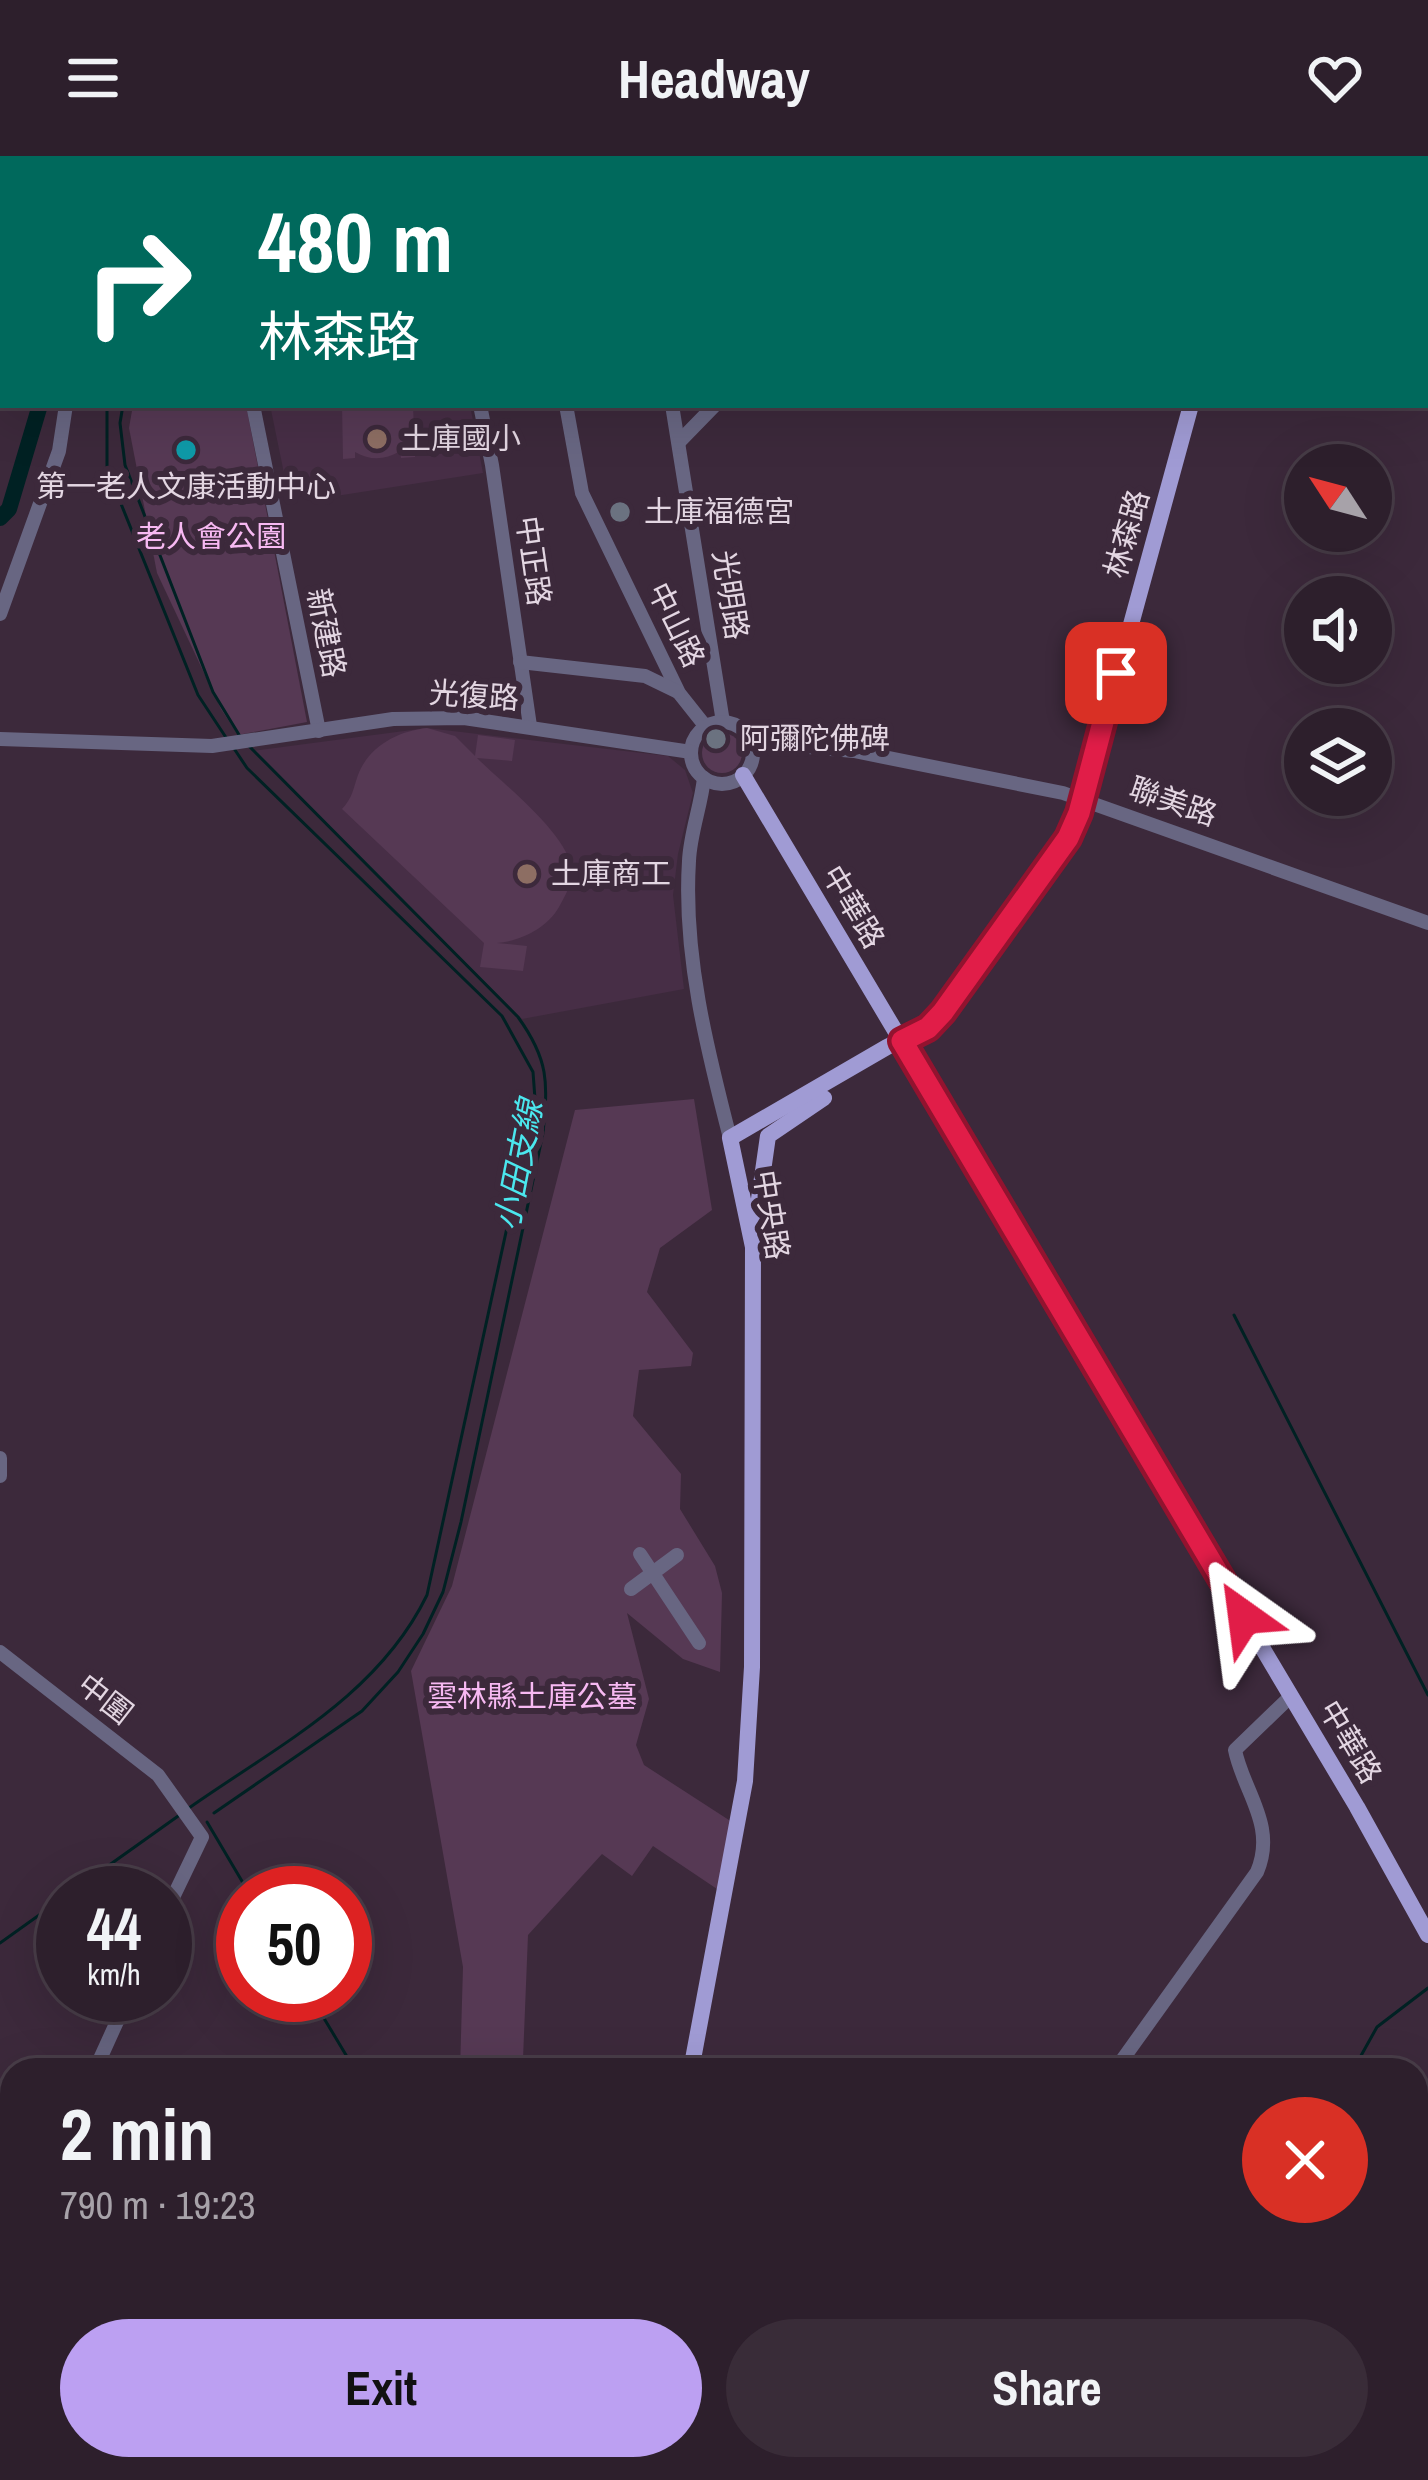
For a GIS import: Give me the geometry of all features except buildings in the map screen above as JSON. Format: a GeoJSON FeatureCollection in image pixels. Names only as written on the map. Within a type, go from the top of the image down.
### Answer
{"type":"FeatureCollection","features":[{"type":"Feature","properties":{"kind":"main road","name":"林森路"},"geometry":{"type":"LineString","coordinates":[[730,1138],[928,1028],[1068,838],[1083,800],[1190,408]]}},
{"type":"Feature","properties":{"kind":"main road","name":"中華路"},"geometry":{"type":"LineString","coordinates":[[743,775],[1428,1935]]}},
{"type":"Feature","properties":{"kind":"main road","name":"林森路"},"geometry":{"type":"LineString","coordinates":[[753,1246],[768,1136],[892,1054],[902,1041]]}},
{"type":"Feature","properties":{"kind":"main road","name":"中央路"},"geometry":{"type":"LineString","coordinates":[[693,2058],[745,1781],[752,1667],[753,1246],[730,1138]]}},
{"type":"Feature","properties":{"kind":"street"},"geometry":{"type":"LineString","coordinates":[[0,614],[59,451],[66,408]]}},
{"type":"Feature","properties":{"kind":"street","name":"新建路"},"geometry":{"type":"LineString","coordinates":[[254,408],[319,731]]}},
{"type":"Feature","properties":{"kind":"street","name":"中正路"},"geometry":{"type":"LineString","coordinates":[[481,408],[530,726]]}},
{"type":"Feature","properties":{"kind":"street","name":"中山路"},"geometry":{"type":"LineString","coordinates":[[567,408],[582,493],[680,693],[706,727]]}},
{"type":"Feature","properties":{"kind":"street","name":"光明路"},"geometry":{"type":"LineString","coordinates":[[673,408],[723,722]]}},
{"type":"Feature","properties":{"kind":"street"},"geometry":{"type":"LineString","coordinates":[[679,442],[713,408]]}},
{"type":"Feature","properties":{"kind":"street"},"geometry":{"type":"LineString","coordinates":[[520,662],[646,676],[680,693]]}},
{"type":"Feature","properties":{"kind":"street","name":"光復路"},"geometry":{"type":"LineString","coordinates":[[0,739],[212,746],[393,719],[464,718],[691,752]]}},
{"type":"Feature","properties":{"kind":"street"},"geometry":{"type":"LineString","coordinates":[[723,722],[740,728],[751,742],[752,760],[743,775],[724,784],[704,778],[691,752],[698,733],[723,722]]}},
{"type":"Feature","properties":{"kind":"street","name":"聯美路"},"geometry":{"type":"LineString","coordinates":[[751,742],[854,751],[1083,800],[1428,923]]}},
{"type":"Feature","properties":{"kind":"street","name":"中央路"},"geometry":{"type":"LineString","coordinates":[[704,778],[689,855],[691,938],[696,988],[730,1138]]}},
{"type":"Feature","properties":{"kind":"street"},"geometry":{"type":"LineString","coordinates":[[0,1458],[0,1476]]}},
{"type":"Feature","properties":{"kind":"street"},"geometry":{"type":"LineString","coordinates":[[640,1554],[698,1643]]}},
{"type":"Feature","properties":{"kind":"street"},"geometry":{"type":"LineString","coordinates":[[631,1588],[677,1555]]}},
{"type":"Feature","properties":{"kind":"street","name":"中圍"},"geometry":{"type":"LineString","coordinates":[[0,1652],[158,1775],[173,1792],[202,1837],[188,1866]]}},
{"type":"Feature","properties":{"kind":"street"},"geometry":{"type":"LineString","coordinates":[[1124,2058],[1257,1872],[1262,1853],[1258,1809],[1235,1750],[1291,1696]]}},
{"type":"Feature","properties":{"kind":"street"},"geometry":{"type":"LineString","coordinates":[[100,2058],[116,2022]]}},
{"type":"Feature","properties":{"kind":"shaded area","name":"土庫國小"},"geometry":{"type":"Polygon","coordinates":[[[271,408],[471,408],[483,473],[336,496],[328,477],[286,483],[271,408]]]}},
{"type":"Feature","properties":{"kind":"shaded area","name":"土庫商工"},"geometry":{"type":"Polygon","coordinates":[[[427,728],[668,756],[685,770],[693,793],[673,895],[684,989],[522,1019],[252,751],[427,728]]]}},
{"type":"Feature","properties":{"kind":"green space","name":"老人會公園"},"geometry":{"type":"Polygon","coordinates":[[[132,408],[247,408],[307,722],[238,735],[221,709],[157,573],[129,428],[132,408]]]}},
{"type":"Feature","properties":{"kind":"green space"},"geometry":{"type":"Polygon","coordinates":[[[342,408],[413,408],[415,457],[401,458],[400,451],[378,458],[355,452],[355,458],[343,459],[342,408]]]}},
{"type":"Feature","properties":{"kind":"green space"},"geometry":{"type":"Polygon","coordinates":[[[427,728],[455,736],[475,756],[478,735],[515,740],[512,761],[477,758],[548,827],[569,858],[571,881],[554,914],[533,932],[497,943],[527,946],[523,971],[480,967],[484,943],[342,809],[363,765],[377,748],[427,728]]]}},
{"type":"Feature","properties":{"kind":"green space"},"geometry":{"type":"Polygon","coordinates":[[[722,733],[736,739],[742,753],[736,767],[722,773],[708,767],[702,753],[708,739],[722,733]]]}},
{"type":"Feature","properties":{"kind":"green space","name":"雲林縣土庫公墓"},"geometry":{"type":"Polygon","coordinates":[[[694,1099],[712,1210],[660,1248],[647,1292],[693,1353],[691,1366],[639,1370],[633,1416],[681,1474],[680,1509],[715,1566],[722,1593],[720,1672],[683,1659],[627,1613],[649,1699],[636,1745],[644,1765],[732,1822],[720,1891],[653,1846],[632,1876],[602,1854],[528,1935],[523,2058],[460,2058],[463,1967],[411,1671],[452,1586],[575,1110],[694,1099]]]}},
{"type":"Feature","properties":{"kind":"waterway"},"geometry":{"type":"LineString","coordinates":[[0,518],[9,509],[39,408]]}},
{"type":"Feature","properties":{"kind":"waterway","name":"小田支線"},"geometry":{"type":"LineString","coordinates":[[107,408],[107,469],[198,695],[227,739]]}},
{"type":"Feature","properties":{"kind":"waterway"},"geometry":{"type":"LineString","coordinates":[[122,408],[125,465],[213,692],[241,738]]}},
{"type":"Feature","properties":{"kind":"waterway"},"geometry":{"type":"LineString","coordinates":[[214,1813],[362,1711],[398,1672],[443,1592],[543,1133],[546,1099],[541,1059],[518,1017],[248,745]]}},
{"type":"Feature","properties":{"kind":"waterway","name":"小田支線"},"geometry":{"type":"LineString","coordinates":[[189,1808],[290,1740],[353,1690],[382,1662],[427,1595],[535,1099],[533,1072],[502,1016],[247,768],[233,747]]}},
{"type":"Feature","properties":{"kind":"waterway"},"geometry":{"type":"LineString","coordinates":[[1234,1315],[1428,1695]]}},
{"type":"Feature","properties":{"kind":"waterway","name":"小田支線"},"geometry":{"type":"LineString","coordinates":[[108,1866],[181,1814]]}},
{"type":"Feature","properties":{"kind":"waterway"},"geometry":{"type":"LineString","coordinates":[[207,1822],[233,1866]]}},
{"type":"Feature","properties":{"kind":"waterway","name":"小田支線"},"geometry":{"type":"LineString","coordinates":[[0,1943],[36,1917]]}},
{"type":"Feature","properties":{"kind":"waterway"},"geometry":{"type":"LineString","coordinates":[[1360,2058],[1377,2027],[1428,1988]]}},
{"type":"Feature","properties":{"kind":"waterway"},"geometry":{"type":"LineString","coordinates":[[326,2022],[348,2058]]}},
{"type":"Feature","properties":{"kind":"place","name":"土庫國小"},"geometry":{"type":"Point","coordinates":[377,439]}},
{"type":"Feature","properties":{"kind":"place","name":"第一老人文康活動中心"},"geometry":{"type":"Point","coordinates":[186,450]}},
{"type":"Feature","properties":{"kind":"place","name":"土庫福德宮"},"geometry":{"type":"Point","coordinates":[620,512]}},
{"type":"Feature","properties":{"kind":"place","name":"阿彌陀佛碑"},"geometry":{"type":"Point","coordinates":[716,739]}},
{"type":"Feature","properties":{"kind":"place","name":"土庫商工"},"geometry":{"type":"Point","coordinates":[527,874]}},
{"type":"Feature","properties":{"kind":"route"},"geometry":{"type":"LineString","coordinates":[[1116,673],[1068,838],[943,1012],[928,1028],[902,1041],[1244,1617]]}}]}
